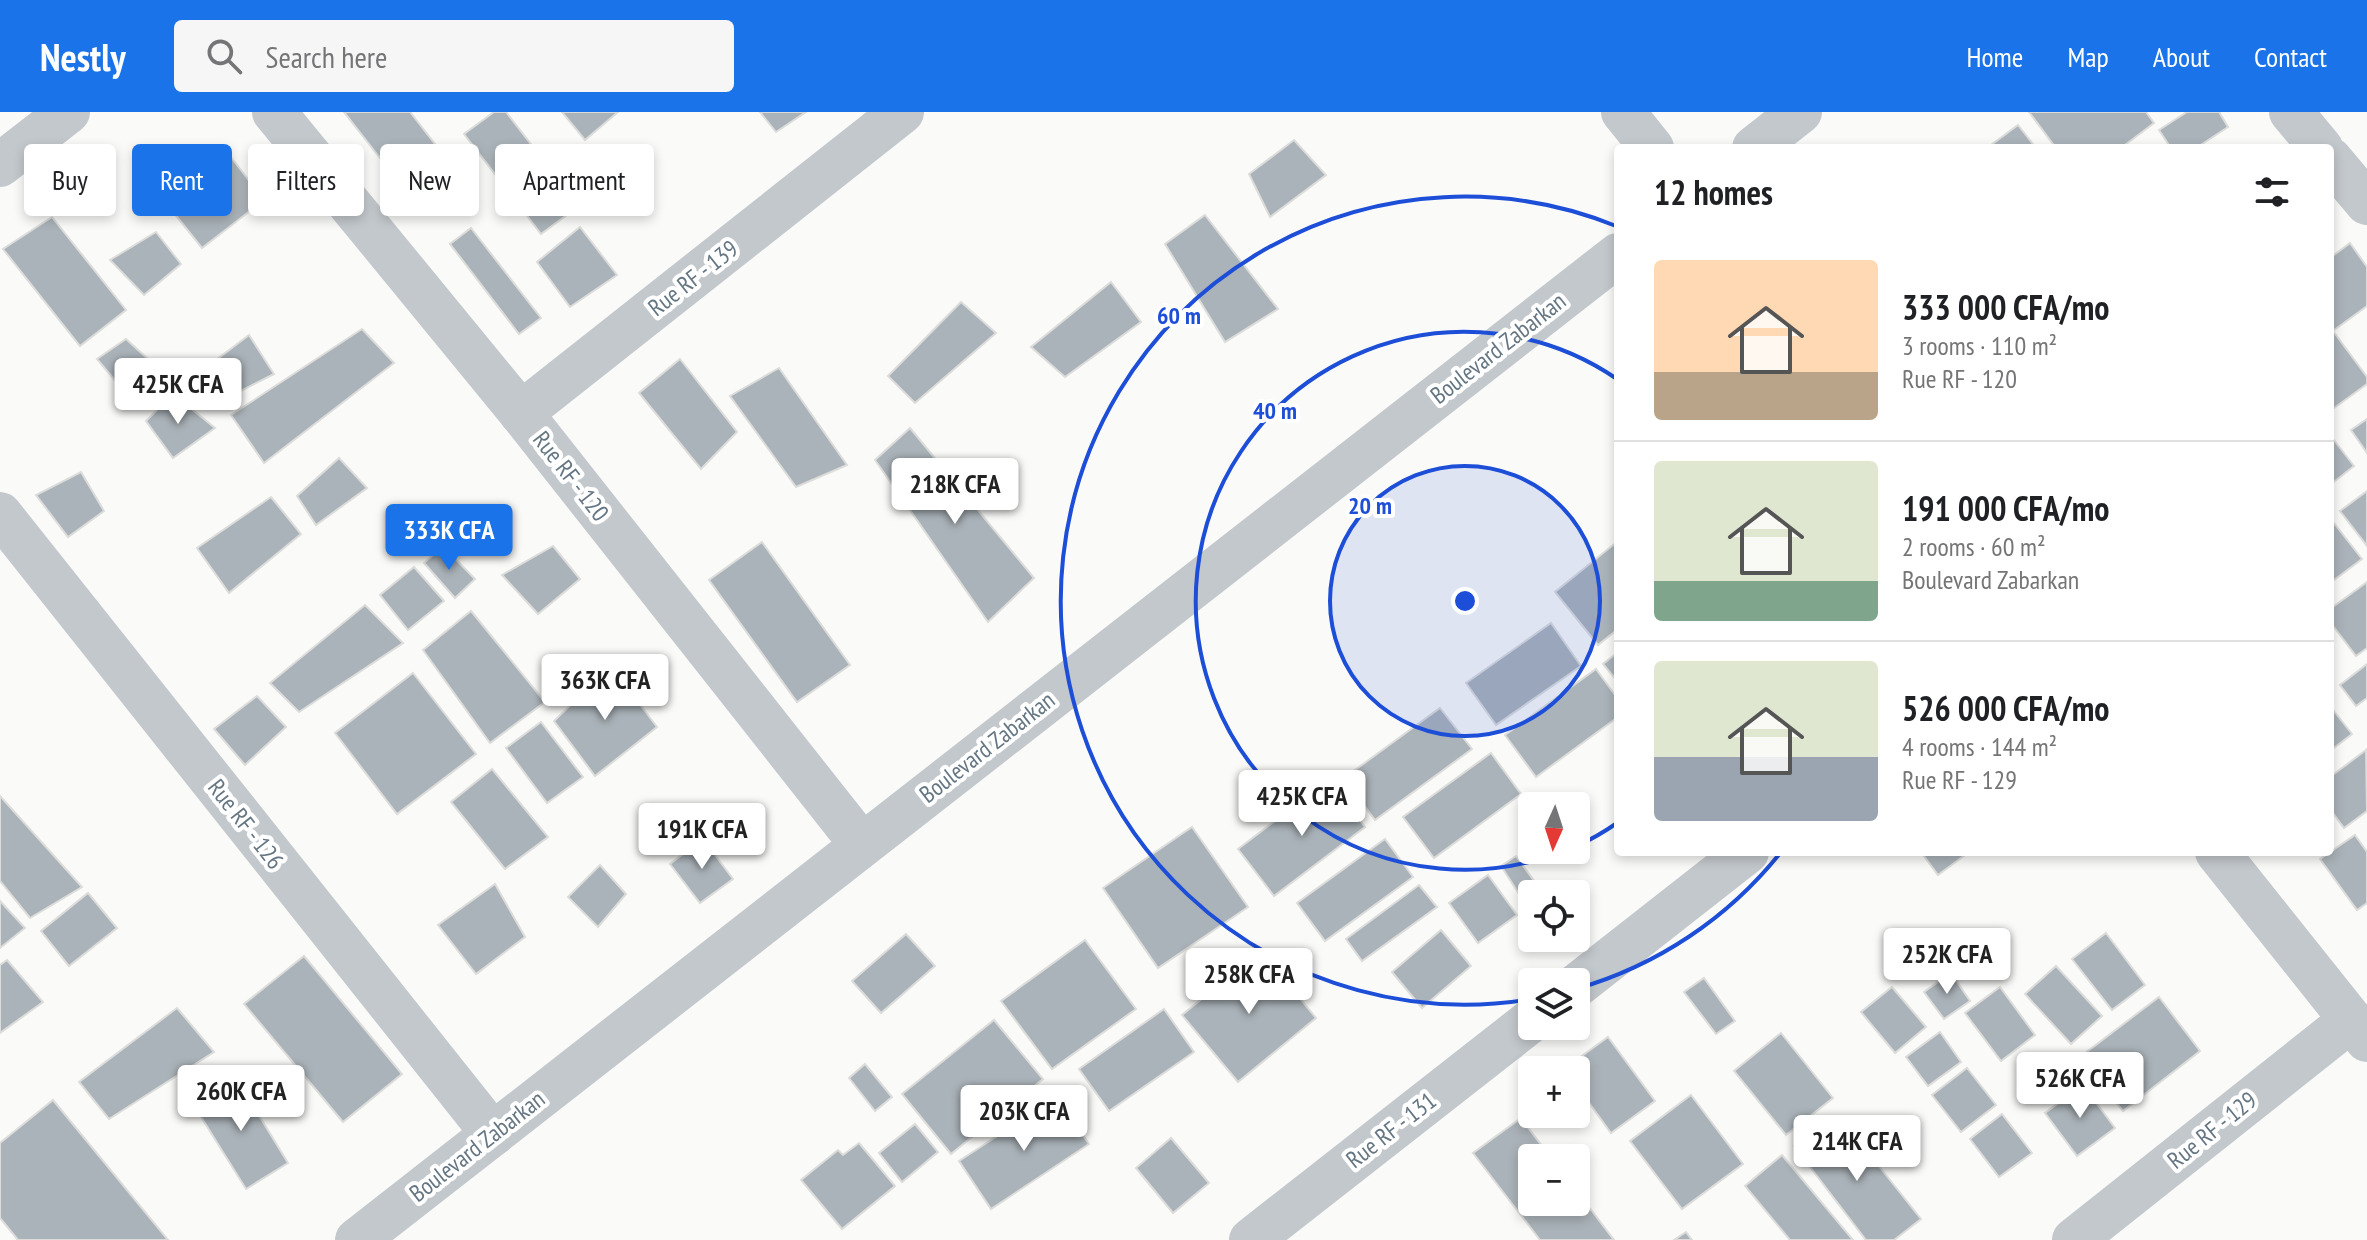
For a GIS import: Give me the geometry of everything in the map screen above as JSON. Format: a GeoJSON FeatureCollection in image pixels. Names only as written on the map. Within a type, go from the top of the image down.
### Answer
{"type":"FeatureCollection","features":[{"type":"Feature","properties":{"kind":"street"},"geometry":{"type":"LineString","coordinates":[[0,165],[68,112]]}},
{"type":"Feature","properties":{"kind":"street","name":"Rue RF - 120"},"geometry":{"type":"LineString","coordinates":[[274,112],[521,413],[862,845]]}},
{"type":"Feature","properties":{"kind":"street","name":"Rue RF - 139"},"geometry":{"type":"LineString","coordinates":[[521,413],[902,112]]}},
{"type":"Feature","properties":{"kind":"street"},"geometry":{"type":"LineString","coordinates":[[1623,112],[1649,144]]}},
{"type":"Feature","properties":{"kind":"street"},"geometry":{"type":"LineString","coordinates":[[1759,144],[1800,112]]}},
{"type":"Feature","properties":{"kind":"street"},"geometry":{"type":"LineString","coordinates":[[2291,112],[2318,144]]}},
{"type":"Feature","properties":{"kind":"street"},"geometry":{"type":"LineString","coordinates":[[2334,164],[2367,203]]}},
{"type":"Feature","properties":{"kind":"street","name":"Boulevard Zabarkan"},"geometry":{"type":"LineString","coordinates":[[357,1240],[1614,258]]}},
{"type":"Feature","properties":{"kind":"street","name":"Rue RF - 126"},"geometry":{"type":"LineString","coordinates":[[0,514],[493,1134]]}},
{"type":"Feature","properties":{"kind":"street"},"geometry":{"type":"LineString","coordinates":[[1590,975],[1742,856]]}},
{"type":"Feature","properties":{"kind":"street"},"geometry":{"type":"LineString","coordinates":[[2220,856],[2359,1030]]}},
{"type":"Feature","properties":{"kind":"street","name":"Rue RF - 129"},"geometry":{"type":"LineString","coordinates":[[2074,1240],[2359,1030]]}},
{"type":"Feature","properties":{"kind":"street","name":"Rue RF - 131"},"geometry":{"type":"LineString","coordinates":[[1251,1240],[1518,1031]]}},
{"type":"Feature","properties":{"kind":"building"},"geometry":{"type":"Polygon","coordinates":[[[344,112],[410,112],[435,144],[380,144],[380,158],[344,112]]]}},
{"type":"Feature","properties":{"kind":"building"},"geometry":{"type":"Polygon","coordinates":[[[494,112],[506,112],[531,144],[495,144],[495,174],[479,153],[479,144],[472,144],[464,134],[494,112]]]}},
{"type":"Feature","properties":{"kind":"building"},"geometry":{"type":"Polygon","coordinates":[[[562,112],[618,112],[585,140],[562,112]]]}},
{"type":"Feature","properties":{"kind":"building"},"geometry":{"type":"Polygon","coordinates":[[[760,112],[806,112],[776,132],[760,112]]]}},
{"type":"Feature","properties":{"kind":"building"},"geometry":{"type":"Polygon","coordinates":[[[2029,112],[2146,112],[2154,123],[2126,144],[2053,144],[2029,112]]]}},
{"type":"Feature","properties":{"kind":"building"},"geometry":{"type":"Polygon","coordinates":[[[2187,112],[2219,112],[2228,127],[2202,144],[2168,144],[2159,130],[2187,112]]]}},
{"type":"Feature","properties":{"kind":"building"},"geometry":{"type":"Polygon","coordinates":[[[2018,125],[2033,144],[1992,144],[2018,125]]]}},
{"type":"Feature","properties":{"kind":"building"},"geometry":{"type":"Polygon","coordinates":[[[1294,140],[1326,175],[1270,217],[1249,174],[1294,140]]]}},
{"type":"Feature","properties":{"kind":"building"},"geometry":{"type":"Polygon","coordinates":[[[232,158],[248,179],[248,212],[202,248],[176,216],[232,216],[232,158]]]}},
{"type":"Feature","properties":{"kind":"building"},"geometry":{"type":"Polygon","coordinates":[[[1205,215],[1278,309],[1225,342],[1165,244],[1205,215]]]}},
{"type":"Feature","properties":{"kind":"building"},"geometry":{"type":"Polygon","coordinates":[[[527,216],[565,216],[541,234],[527,216]]]}},
{"type":"Feature","properties":{"kind":"building"},"geometry":{"type":"Polygon","coordinates":[[[52,217],[126,310],[80,346],[3,249],[52,217]]]}},
{"type":"Feature","properties":{"kind":"building"},"geometry":{"type":"Polygon","coordinates":[[[580,227],[617,275],[570,307],[537,262],[580,227]]]}},
{"type":"Feature","properties":{"kind":"building"},"geometry":{"type":"Polygon","coordinates":[[[471,228],[541,318],[519,334],[450,244],[471,228]]]}},
{"type":"Feature","properties":{"kind":"building"},"geometry":{"type":"Polygon","coordinates":[[[156,232],[181,264],[144,295],[110,260],[156,232]]]}},
{"type":"Feature","properties":{"kind":"building"},"geometry":{"type":"Polygon","coordinates":[[[2350,243],[2367,267],[2367,306],[2334,330],[2334,255],[2350,243]]]}},
{"type":"Feature","properties":{"kind":"building"},"geometry":{"type":"Polygon","coordinates":[[[1111,282],[1141,322],[1065,377],[1031,347],[1111,282]]]}},
{"type":"Feature","properties":{"kind":"building"},"geometry":{"type":"Polygon","coordinates":[[[961,302],[996,333],[915,403],[888,376],[961,302]]]}},
{"type":"Feature","properties":{"kind":"building"},"geometry":{"type":"Polygon","coordinates":[[[362,329],[394,363],[264,463],[231,415],[362,329]]]}},
{"type":"Feature","properties":{"kind":"building"},"geometry":{"type":"Polygon","coordinates":[[[2334,332],[2367,377],[2367,384],[2334,408],[2334,332]]]}},
{"type":"Feature","properties":{"kind":"building"},"geometry":{"type":"Polygon","coordinates":[[[249,335],[274,374],[225,399],[203,370],[249,335]]]}},
{"type":"Feature","properties":{"kind":"building"},"geometry":{"type":"Polygon","coordinates":[[[126,339],[171,380],[137,407],[97,359],[126,339]]]}},
{"type":"Feature","properties":{"kind":"building"},"geometry":{"type":"Polygon","coordinates":[[[680,359],[737,432],[701,469],[639,393],[680,359]]]}},
{"type":"Feature","properties":{"kind":"building"},"geometry":{"type":"Polygon","coordinates":[[[779,368],[847,465],[796,487],[730,396],[779,368]]]}},
{"type":"Feature","properties":{"kind":"building"},"geometry":{"type":"Polygon","coordinates":[[[173,394],[215,428],[173,458],[146,421],[173,394]]]}},
{"type":"Feature","properties":{"kind":"building"},"geometry":{"type":"Polygon","coordinates":[[[2367,419],[2367,453],[2351,430],[2367,419]]]}},
{"type":"Feature","properties":{"kind":"building"},"geometry":{"type":"Polygon","coordinates":[[[910,428],[1034,578],[988,622],[875,460],[910,428]]]}},
{"type":"Feature","properties":{"kind":"building"},"geometry":{"type":"Polygon","coordinates":[[[2334,440],[2354,466],[2334,482],[2334,440]]]}},
{"type":"Feature","properties":{"kind":"building"},"geometry":{"type":"Polygon","coordinates":[[[339,458],[367,488],[316,525],[297,496],[339,458]]]}},
{"type":"Feature","properties":{"kind":"building"},"geometry":{"type":"Polygon","coordinates":[[[81,472],[104,511],[68,537],[36,495],[81,472]]]}},
{"type":"Feature","properties":{"kind":"building"},"geometry":{"type":"Polygon","coordinates":[[[2367,491],[2367,546],[2340,511],[2367,491]]]}},
{"type":"Feature","properties":{"kind":"building"},"geometry":{"type":"Polygon","coordinates":[[[271,497],[301,534],[229,593],[197,548],[271,497]]]}},
{"type":"Feature","properties":{"kind":"building"},"geometry":{"type":"Polygon","coordinates":[[[2334,523],[2362,559],[2334,580],[2334,523]]]}},
{"type":"Feature","properties":{"kind":"building"},"geometry":{"type":"Polygon","coordinates":[[[762,542],[850,665],[797,702],[709,580],[762,542]]]}},
{"type":"Feature","properties":{"kind":"building"},"geometry":{"type":"Polygon","coordinates":[[[1614,544],[1614,632],[1598,645],[1555,592],[1614,544]]]}},
{"type":"Feature","properties":{"kind":"building"},"geometry":{"type":"Polygon","coordinates":[[[443,546],[475,579],[455,598],[424,563],[443,546]]]}},
{"type":"Feature","properties":{"kind":"building"},"geometry":{"type":"Polygon","coordinates":[[[553,546],[580,579],[538,614],[502,575],[553,546]]]}},
{"type":"Feature","properties":{"kind":"building"},"geometry":{"type":"Polygon","coordinates":[[[414,567],[444,601],[408,630],[380,595],[414,567]]]}},
{"type":"Feature","properties":{"kind":"building"},"geometry":{"type":"Polygon","coordinates":[[[2367,582],[2367,648],[2356,656],[2334,627],[2334,606],[2367,582]]]}},
{"type":"Feature","properties":{"kind":"building"},"geometry":{"type":"Polygon","coordinates":[[[365,605],[403,643],[299,712],[270,683],[365,605]]]}},
{"type":"Feature","properties":{"kind":"building"},"geometry":{"type":"Polygon","coordinates":[[[471,611],[545,702],[490,743],[423,650],[471,611]]]}},
{"type":"Feature","properties":{"kind":"building"},"geometry":{"type":"Polygon","coordinates":[[[1551,623],[1581,666],[1496,725],[1466,683],[1551,623]]]}},
{"type":"Feature","properties":{"kind":"building"},"geometry":{"type":"Polygon","coordinates":[[[1614,655],[1614,677],[1603,664],[1614,655]]]}},
{"type":"Feature","properties":{"kind":"building"},"geometry":{"type":"Polygon","coordinates":[[[2367,664],[2367,698],[2356,706],[2340,685],[2367,664]]]}},
{"type":"Feature","properties":{"kind":"building"},"geometry":{"type":"Polygon","coordinates":[[[611,666],[657,727],[595,776],[554,721],[611,666]]]}},
{"type":"Feature","properties":{"kind":"building"},"geometry":{"type":"Polygon","coordinates":[[[1596,669],[1614,694],[1614,720],[1536,777],[1505,735],[1596,669]]]}},
{"type":"Feature","properties":{"kind":"building"},"geometry":{"type":"Polygon","coordinates":[[[413,673],[476,754],[397,814],[335,733],[413,673]]]}},
{"type":"Feature","properties":{"kind":"building"},"geometry":{"type":"Polygon","coordinates":[[[257,696],[286,727],[245,765],[214,729],[257,696]]]}},
{"type":"Feature","properties":{"kind":"building"},"geometry":{"type":"Polygon","coordinates":[[[1440,708],[1472,749],[1375,820],[1344,778],[1440,708]]]}},
{"type":"Feature","properties":{"kind":"building"},"geometry":{"type":"Polygon","coordinates":[[[2334,711],[2352,734],[2334,748],[2334,711]]]}},
{"type":"Feature","properties":{"kind":"building"},"geometry":{"type":"Polygon","coordinates":[[[541,722],[583,777],[547,803],[506,748],[541,722]]]}},
{"type":"Feature","properties":{"kind":"building"},"geometry":{"type":"Polygon","coordinates":[[[2366,750],[2367,811],[2344,828],[2334,814],[2334,774],[2366,750]]]}},
{"type":"Feature","properties":{"kind":"building"},"geometry":{"type":"Polygon","coordinates":[[[1491,753],[1520,792],[1434,858],[1403,817],[1491,753]]]}},
{"type":"Feature","properties":{"kind":"building"},"geometry":{"type":"Polygon","coordinates":[[[492,769],[548,837],[505,869],[451,802],[492,769]]]}},
{"type":"Feature","properties":{"kind":"building"},"geometry":{"type":"Polygon","coordinates":[[[1329,780],[1365,827],[1274,896],[1238,849],[1329,780]]]}},
{"type":"Feature","properties":{"kind":"building"},"geometry":{"type":"Polygon","coordinates":[[[0,796],[82,887],[30,918],[0,881],[0,796]]]}},
{"type":"Feature","properties":{"kind":"building"},"geometry":{"type":"Polygon","coordinates":[[[1192,827],[1248,907],[1158,968],[1103,888],[1192,827]]]}},
{"type":"Feature","properties":{"kind":"building"},"geometry":{"type":"Polygon","coordinates":[[[2355,835],[2367,852],[2367,903],[2357,910],[2320,859],[2334,856],[2334,849],[2355,835]]]}},
{"type":"Feature","properties":{"kind":"building"},"geometry":{"type":"Polygon","coordinates":[[[703,839],[733,879],[700,903],[670,864],[703,839]]]}},
{"type":"Feature","properties":{"kind":"building"},"geometry":{"type":"Polygon","coordinates":[[[1385,839],[1413,877],[1325,941],[1297,903],[1385,839]]]}},
{"type":"Feature","properties":{"kind":"building"},"geometry":{"type":"Polygon","coordinates":[[[1516,856],[1518,864],[1522,864],[1533,880],[1518,880],[1518,892],[1501,866],[1516,856]]]}},
{"type":"Feature","properties":{"kind":"building"},"geometry":{"type":"Polygon","coordinates":[[[1924,856],[1964,856],[1938,875],[1924,856]]]}},
{"type":"Feature","properties":{"kind":"building"},"geometry":{"type":"Polygon","coordinates":[[[600,865],[626,894],[598,927],[568,897],[600,865]]]}},
{"type":"Feature","properties":{"kind":"building"},"geometry":{"type":"Polygon","coordinates":[[[1488,875],[1517,915],[1478,943],[1449,903],[1488,875]]]}},
{"type":"Feature","properties":{"kind":"building"},"geometry":{"type":"Polygon","coordinates":[[[495,884],[525,937],[476,974],[438,925],[495,884]]]}},
{"type":"Feature","properties":{"kind":"building"},"geometry":{"type":"Polygon","coordinates":[[[1419,885],[1437,907],[1362,961],[1346,939],[1419,885]]]}},
{"type":"Feature","properties":{"kind":"building"},"geometry":{"type":"Polygon","coordinates":[[[88,893],[117,928],[69,966],[41,931],[88,893]]]}},
{"type":"Feature","properties":{"kind":"building"},"geometry":{"type":"Polygon","coordinates":[[[0,901],[25,928],[0,948],[0,901]]]}},
{"type":"Feature","properties":{"kind":"building"},"geometry":{"type":"Polygon","coordinates":[[[1441,930],[1471,966],[1422,1008],[1392,972],[1441,930]]]}},
{"type":"Feature","properties":{"kind":"building"},"geometry":{"type":"Polygon","coordinates":[[[2106,933],[2145,985],[2112,1010],[2072,959],[2106,933]]]}},
{"type":"Feature","properties":{"kind":"building"},"geometry":{"type":"Polygon","coordinates":[[[906,934],[935,966],[881,1013],[852,981],[906,934]]]}},
{"type":"Feature","properties":{"kind":"building"},"geometry":{"type":"Polygon","coordinates":[[[1085,940],[1136,1009],[1052,1069],[1001,1001],[1085,940]]]}},
{"type":"Feature","properties":{"kind":"building"},"geometry":{"type":"Polygon","coordinates":[[[1261,951],[1316,1018],[1238,1082],[1182,1015],[1261,951]]]}},
{"type":"Feature","properties":{"kind":"building"},"geometry":{"type":"Polygon","coordinates":[[[304,956],[402,1074],[343,1122],[244,1004],[304,956]]]}},
{"type":"Feature","properties":{"kind":"building"},"geometry":{"type":"Polygon","coordinates":[[[7,960],[43,1002],[0,1033],[0,965],[7,960]]]}},
{"type":"Feature","properties":{"kind":"building"},"geometry":{"type":"Polygon","coordinates":[[[2056,966],[2102,1016],[2071,1044],[2025,994],[2056,966]]]}},
{"type":"Feature","properties":{"kind":"building"},"geometry":{"type":"Polygon","coordinates":[[[1951,973],[1970,1001],[1944,1019],[1924,992],[1951,973]]]}},
{"type":"Feature","properties":{"kind":"building"},"geometry":{"type":"Polygon","coordinates":[[[1704,978],[1735,1021],[1716,1034],[1684,992],[1704,978]]]}},
{"type":"Feature","properties":{"kind":"building"},"geometry":{"type":"Polygon","coordinates":[[[1892,987],[1926,1027],[1895,1053],[1861,1012],[1892,987]]]}},
{"type":"Feature","properties":{"kind":"building"},"geometry":{"type":"Polygon","coordinates":[[[2000,987],[2035,1035],[2001,1061],[1965,1013],[2000,987]]]}},
{"type":"Feature","properties":{"kind":"building"},"geometry":{"type":"Polygon","coordinates":[[[2159,997],[2200,1051],[2123,1111],[2080,1057],[2159,997]]]}},
{"type":"Feature","properties":{"kind":"building"},"geometry":{"type":"Polygon","coordinates":[[[177,1008],[214,1052],[109,1119],[79,1082],[177,1008]]]}},
{"type":"Feature","properties":{"kind":"building"},"geometry":{"type":"Polygon","coordinates":[[[1164,1009],[1194,1052],[1109,1111],[1079,1069],[1164,1009]]]}},
{"type":"Feature","properties":{"kind":"building"},"geometry":{"type":"Polygon","coordinates":[[[994,1020],[1043,1079],[951,1154],[902,1094],[994,1020]]]}},
{"type":"Feature","properties":{"kind":"building"},"geometry":{"type":"Polygon","coordinates":[[[1940,1032],[1961,1062],[1928,1086],[1906,1057],[1940,1032]]]}},
{"type":"Feature","properties":{"kind":"building"},"geometry":{"type":"Polygon","coordinates":[[[1781,1033],[1833,1098],[1786,1135],[1734,1071],[1781,1033]]]}},
{"type":"Feature","properties":{"kind":"building"},"geometry":{"type":"Polygon","coordinates":[[[1608,1037],[1655,1101],[1611,1133],[1590,1104],[1590,1056],[1582,1056],[1608,1037]]]}},
{"type":"Feature","properties":{"kind":"building"},"geometry":{"type":"Polygon","coordinates":[[[865,1064],[892,1097],[875,1111],[849,1078],[865,1064]]]}},
{"type":"Feature","properties":{"kind":"building"},"geometry":{"type":"Polygon","coordinates":[[[1967,1068],[1996,1105],[1961,1132],[1932,1095],[1967,1068]]]}},
{"type":"Feature","properties":{"kind":"building"},"geometry":{"type":"Polygon","coordinates":[[[236,1078],[288,1163],[246,1189],[193,1104],[236,1078]]]}},
{"type":"Feature","properties":{"kind":"building"},"geometry":{"type":"Polygon","coordinates":[[[2083,1085],[2115,1128],[2077,1156],[2045,1113],[2083,1085]]]}},
{"type":"Feature","properties":{"kind":"building"},"geometry":{"type":"Polygon","coordinates":[[[1691,1095],[1743,1164],[1682,1209],[1630,1141],[1691,1095]]]}},
{"type":"Feature","properties":{"kind":"building"},"geometry":{"type":"Polygon","coordinates":[[[1057,1097],[1089,1144],[991,1209],[959,1161],[1057,1097]]]}},
{"type":"Feature","properties":{"kind":"building"},"geometry":{"type":"Polygon","coordinates":[[[53,1100],[168,1240],[18,1240],[0,1218],[0,1143],[53,1100]]]}},
{"type":"Feature","properties":{"kind":"building"},"geometry":{"type":"Polygon","coordinates":[[[2002,1114],[2032,1153],[1999,1177],[1970,1139],[2002,1114]]]}},
{"type":"Feature","properties":{"kind":"building"},"geometry":{"type":"Polygon","coordinates":[[[1839,1116],[1921,1219],[1894,1240],[1866,1240],[1794,1146],[1839,1116]]]}},
{"type":"Feature","properties":{"kind":"building"},"geometry":{"type":"Polygon","coordinates":[[[1518,1120],[1518,1128],[1528,1128],[1540,1144],[1518,1144],[1518,1211],[1473,1153],[1518,1120]]]}},
{"type":"Feature","properties":{"kind":"building"},"geometry":{"type":"Polygon","coordinates":[[[915,1124],[938,1152],[902,1182],[879,1153],[915,1124]]]}},
{"type":"Feature","properties":{"kind":"building"},"geometry":{"type":"Polygon","coordinates":[[[1171,1138],[1209,1183],[1173,1213],[1136,1168],[1171,1138]]]}},
{"type":"Feature","properties":{"kind":"building"},"geometry":{"type":"Polygon","coordinates":[[[859,1143],[895,1186],[842,1229],[801,1180],[838,1150],[843,1155],[859,1143]]]}},
{"type":"Feature","properties":{"kind":"building"},"geometry":{"type":"Polygon","coordinates":[[[1782,1155],[1853,1240],[1790,1240],[1745,1186],[1782,1155]]]}},
{"type":"Feature","properties":{"kind":"building"},"geometry":{"type":"Polygon","coordinates":[[[1590,1208],[1614,1240],[1540,1240],[1522,1216],[1590,1216],[1590,1208]]]}},
{"type":"Feature","properties":{"kind":"building"},"geometry":{"type":"Polygon","coordinates":[[[1686,1232],[1692,1240],[1674,1240],[1686,1232]]]}}]}
